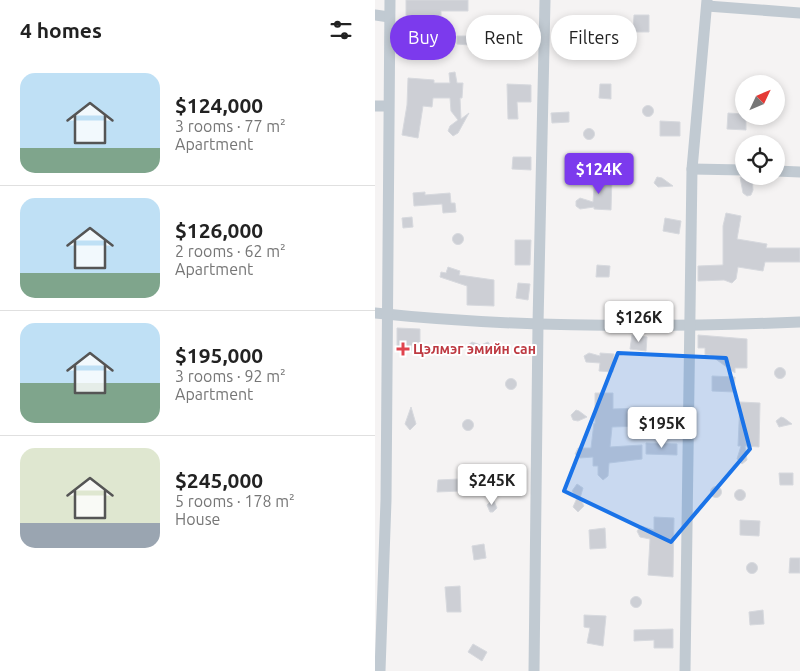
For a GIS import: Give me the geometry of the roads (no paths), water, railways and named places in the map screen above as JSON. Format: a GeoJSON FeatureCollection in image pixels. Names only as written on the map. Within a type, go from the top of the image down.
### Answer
{"type":"FeatureCollection","features":[{"type":"Feature","properties":{"kind":"street"},"geometry":{"type":"LineString","coordinates":[[380,671],[385,500],[390,0]]}},
{"type":"Feature","properties":{"kind":"street"},"geometry":{"type":"LineString","coordinates":[[534,671],[538,324],[545,0]]}},
{"type":"Feature","properties":{"kind":"street"},"geometry":{"type":"LineString","coordinates":[[685,671],[691,170],[707,3],[800,13]]}},
{"type":"Feature","properties":{"kind":"street"},"geometry":{"type":"LineString","coordinates":[[375,15],[389,17]]}},
{"type":"Feature","properties":{"kind":"street"},"geometry":{"type":"LineString","coordinates":[[375,106],[388,106]]}},
{"type":"Feature","properties":{"kind":"street"},"geometry":{"type":"LineString","coordinates":[[691,170],[735,170]]}},
{"type":"Feature","properties":{"kind":"street"},"geometry":{"type":"LineString","coordinates":[[785,171],[800,172]]}},
{"type":"Feature","properties":{"kind":"street"},"geometry":{"type":"LineString","coordinates":[[375,313],[538,324],[688,327],[800,322]]}},
{"type":"Feature","properties":{"kind":"place","name":"Цэлмэг эмийн сан"},"geometry":{"type":"Point","coordinates":[403,349]}}]}
